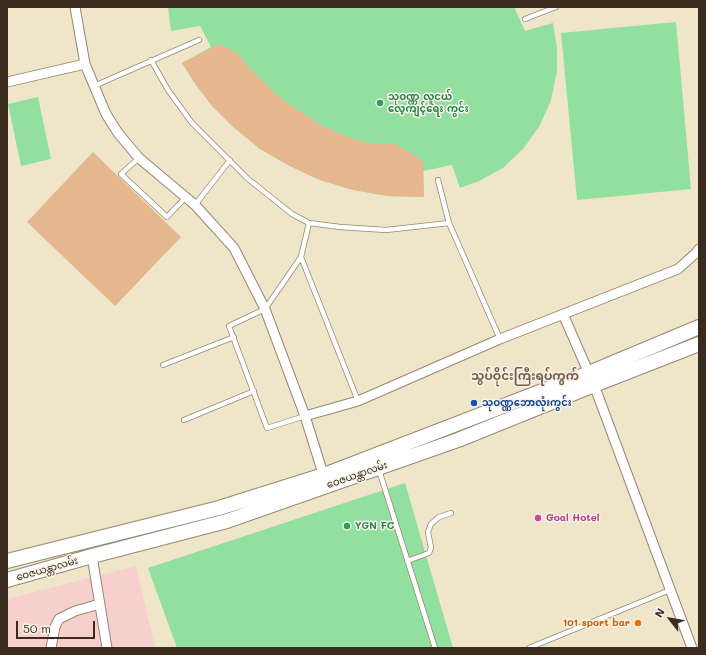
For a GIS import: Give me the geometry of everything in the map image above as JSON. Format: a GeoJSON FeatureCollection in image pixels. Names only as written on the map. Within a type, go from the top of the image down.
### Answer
{"type":"FeatureCollection","features":[{"type":"Feature","properties":{"kind":"main road","name":"ဝေဇယန္တာလမ်း"},"geometry":{"type":"LineString","coordinates":[[7,561],[325,480],[378,468],[458,440],[591,379],[699,327]]}},
{"type":"Feature","properties":{"kind":"main road","name":"ဝေဇယန္တာလမ်း"},"geometry":{"type":"LineString","coordinates":[[7,580],[227,521],[325,480],[591,379],[699,344]]}},
{"type":"Feature","properties":{"kind":"street"},"geometry":{"type":"LineString","coordinates":[[75,7],[85,64],[106,114],[118,134],[139,158],[195,206],[234,248],[265,309],[305,416],[325,480]]}},
{"type":"Feature","properties":{"kind":"street"},"geometry":{"type":"LineString","coordinates":[[7,82],[85,64]]}},
{"type":"Feature","properties":{"kind":"street"},"geometry":{"type":"LineString","coordinates":[[305,416],[358,401],[563,314],[678,269],[699,249]]}},
{"type":"Feature","properties":{"kind":"street"},"geometry":{"type":"LineString","coordinates":[[563,314],[591,379],[692,648]]}},
{"type":"Feature","properties":{"kind":"street"},"geometry":{"type":"LineString","coordinates":[[92,556],[107,648]]}},
{"type":"Feature","properties":{"kind":"street"},"geometry":{"type":"LineString","coordinates":[[51,648],[55,627],[60,619],[75,611],[100,604]]}},
{"type":"Feature","properties":{"kind":"lane"},"geometry":{"type":"LineString","coordinates":[[525,19],[556,7]]}},
{"type":"Feature","properties":{"kind":"lane"},"geometry":{"type":"LineString","coordinates":[[94,86],[199,40]]}},
{"type":"Feature","properties":{"kind":"lane"},"geometry":{"type":"LineString","coordinates":[[151,60],[168,90],[192,122],[247,178],[292,214],[309,223],[386,230],[449,223]]}},
{"type":"Feature","properties":{"kind":"lane"},"geometry":{"type":"LineString","coordinates":[[139,158],[121,174],[167,217],[185,198]]}},
{"type":"Feature","properties":{"kind":"lane"},"geometry":{"type":"LineString","coordinates":[[195,206],[230,160]]}},
{"type":"Feature","properties":{"kind":"lane"},"geometry":{"type":"LineString","coordinates":[[438,180],[449,223],[500,340]]}},
{"type":"Feature","properties":{"kind":"lane"},"geometry":{"type":"LineString","coordinates":[[305,416],[267,428],[230,326],[265,309],[301,257],[309,223]]}},
{"type":"Feature","properties":{"kind":"lane"},"geometry":{"type":"LineString","coordinates":[[301,257],[358,401]]}},
{"type":"Feature","properties":{"kind":"lane"},"geometry":{"type":"LineString","coordinates":[[163,364],[234,337]]}},
{"type":"Feature","properties":{"kind":"lane"},"geometry":{"type":"LineString","coordinates":[[184,420],[254,391]]}},
{"type":"Feature","properties":{"kind":"lane"},"geometry":{"type":"LineString","coordinates":[[378,468],[435,648]]}},
{"type":"Feature","properties":{"kind":"lane"},"geometry":{"type":"LineString","coordinates":[[408,561],[428,553],[431,548],[428,532],[431,524],[439,517],[452,513]]}},
{"type":"Feature","properties":{"kind":"lane"},"geometry":{"type":"LineString","coordinates":[[529,648],[670,590]]}},
{"type":"Feature","properties":{"kind":"shaded area"},"geometry":{"type":"Polygon","coordinates":[[[136,566],[155,648],[7,648],[7,599],[136,566]]]}},
{"type":"Feature","properties":{"kind":"green space","name":"သုဝဏ္ဏ လူငယ် လေ့ကျင့်ရေး ကွင်း"},"geometry":{"type":"Polygon","coordinates":[[[168,7],[514,7],[525,31],[553,23],[557,48],[557,71],[551,100],[540,125],[524,148],[503,168],[479,181],[460,188],[452,165],[423,171],[424,197],[388,196],[353,190],[320,180],[290,166],[260,149],[213,107],[196,85],[182,63],[211,47],[200,26],[171,31],[168,7]]]}},
{"type":"Feature","properties":{"kind":"green space"},"geometry":{"type":"Polygon","coordinates":[[[676,22],[691,189],[577,200],[561,33],[676,22]]]}},
{"type":"Feature","properties":{"kind":"green space"},"geometry":{"type":"Polygon","coordinates":[[[38,97],[51,159],[21,166],[8,104],[38,97]]]}},
{"type":"Feature","properties":{"kind":"green space","name":"YGN FC"},"geometry":{"type":"Polygon","coordinates":[[[405,483],[453,648],[177,648],[148,568],[405,483]]]}},
{"type":"Feature","properties":{"kind":"building"},"geometry":{"type":"Polygon","coordinates":[[[219,44],[237,53],[253,72],[284,101],[319,124],[361,141],[374,144],[395,144],[423,160],[424,197],[388,196],[354,190],[320,180],[290,166],[260,149],[233,127],[213,107],[196,85],[182,63],[219,44]]]}},
{"type":"Feature","properties":{"kind":"building"},"geometry":{"type":"Polygon","coordinates":[[[93,152],[181,237],[115,306],[27,222],[93,152]]]}},
{"type":"Feature","properties":{"kind":"place","name":"သုဝဏ္ဏ လူငယ် လေ့ကျင့်ရေး ကွင်း"},"geometry":{"type":"Point","coordinates":[380,103]}},
{"type":"Feature","properties":{"kind":"place","name":"သုဝဏ္ဏဘောလုံးကွင်း"},"geometry":{"type":"Point","coordinates":[474,403]}},
{"type":"Feature","properties":{"kind":"place","name":"Goal Hotel"},"geometry":{"type":"Point","coordinates":[538,518]}},
{"type":"Feature","properties":{"kind":"place","name":"YGN FC"},"geometry":{"type":"Point","coordinates":[347,526]}},
{"type":"Feature","properties":{"kind":"place","name":"101 sport bar"},"geometry":{"type":"Point","coordinates":[638,623]}},
{"type":"Feature","properties":{"kind":"district","name":"သွပ်ဝိုင်းကြီးရပ်ကွက်"},"geometry":{"type":"Point","coordinates":[525,376]}}]}
